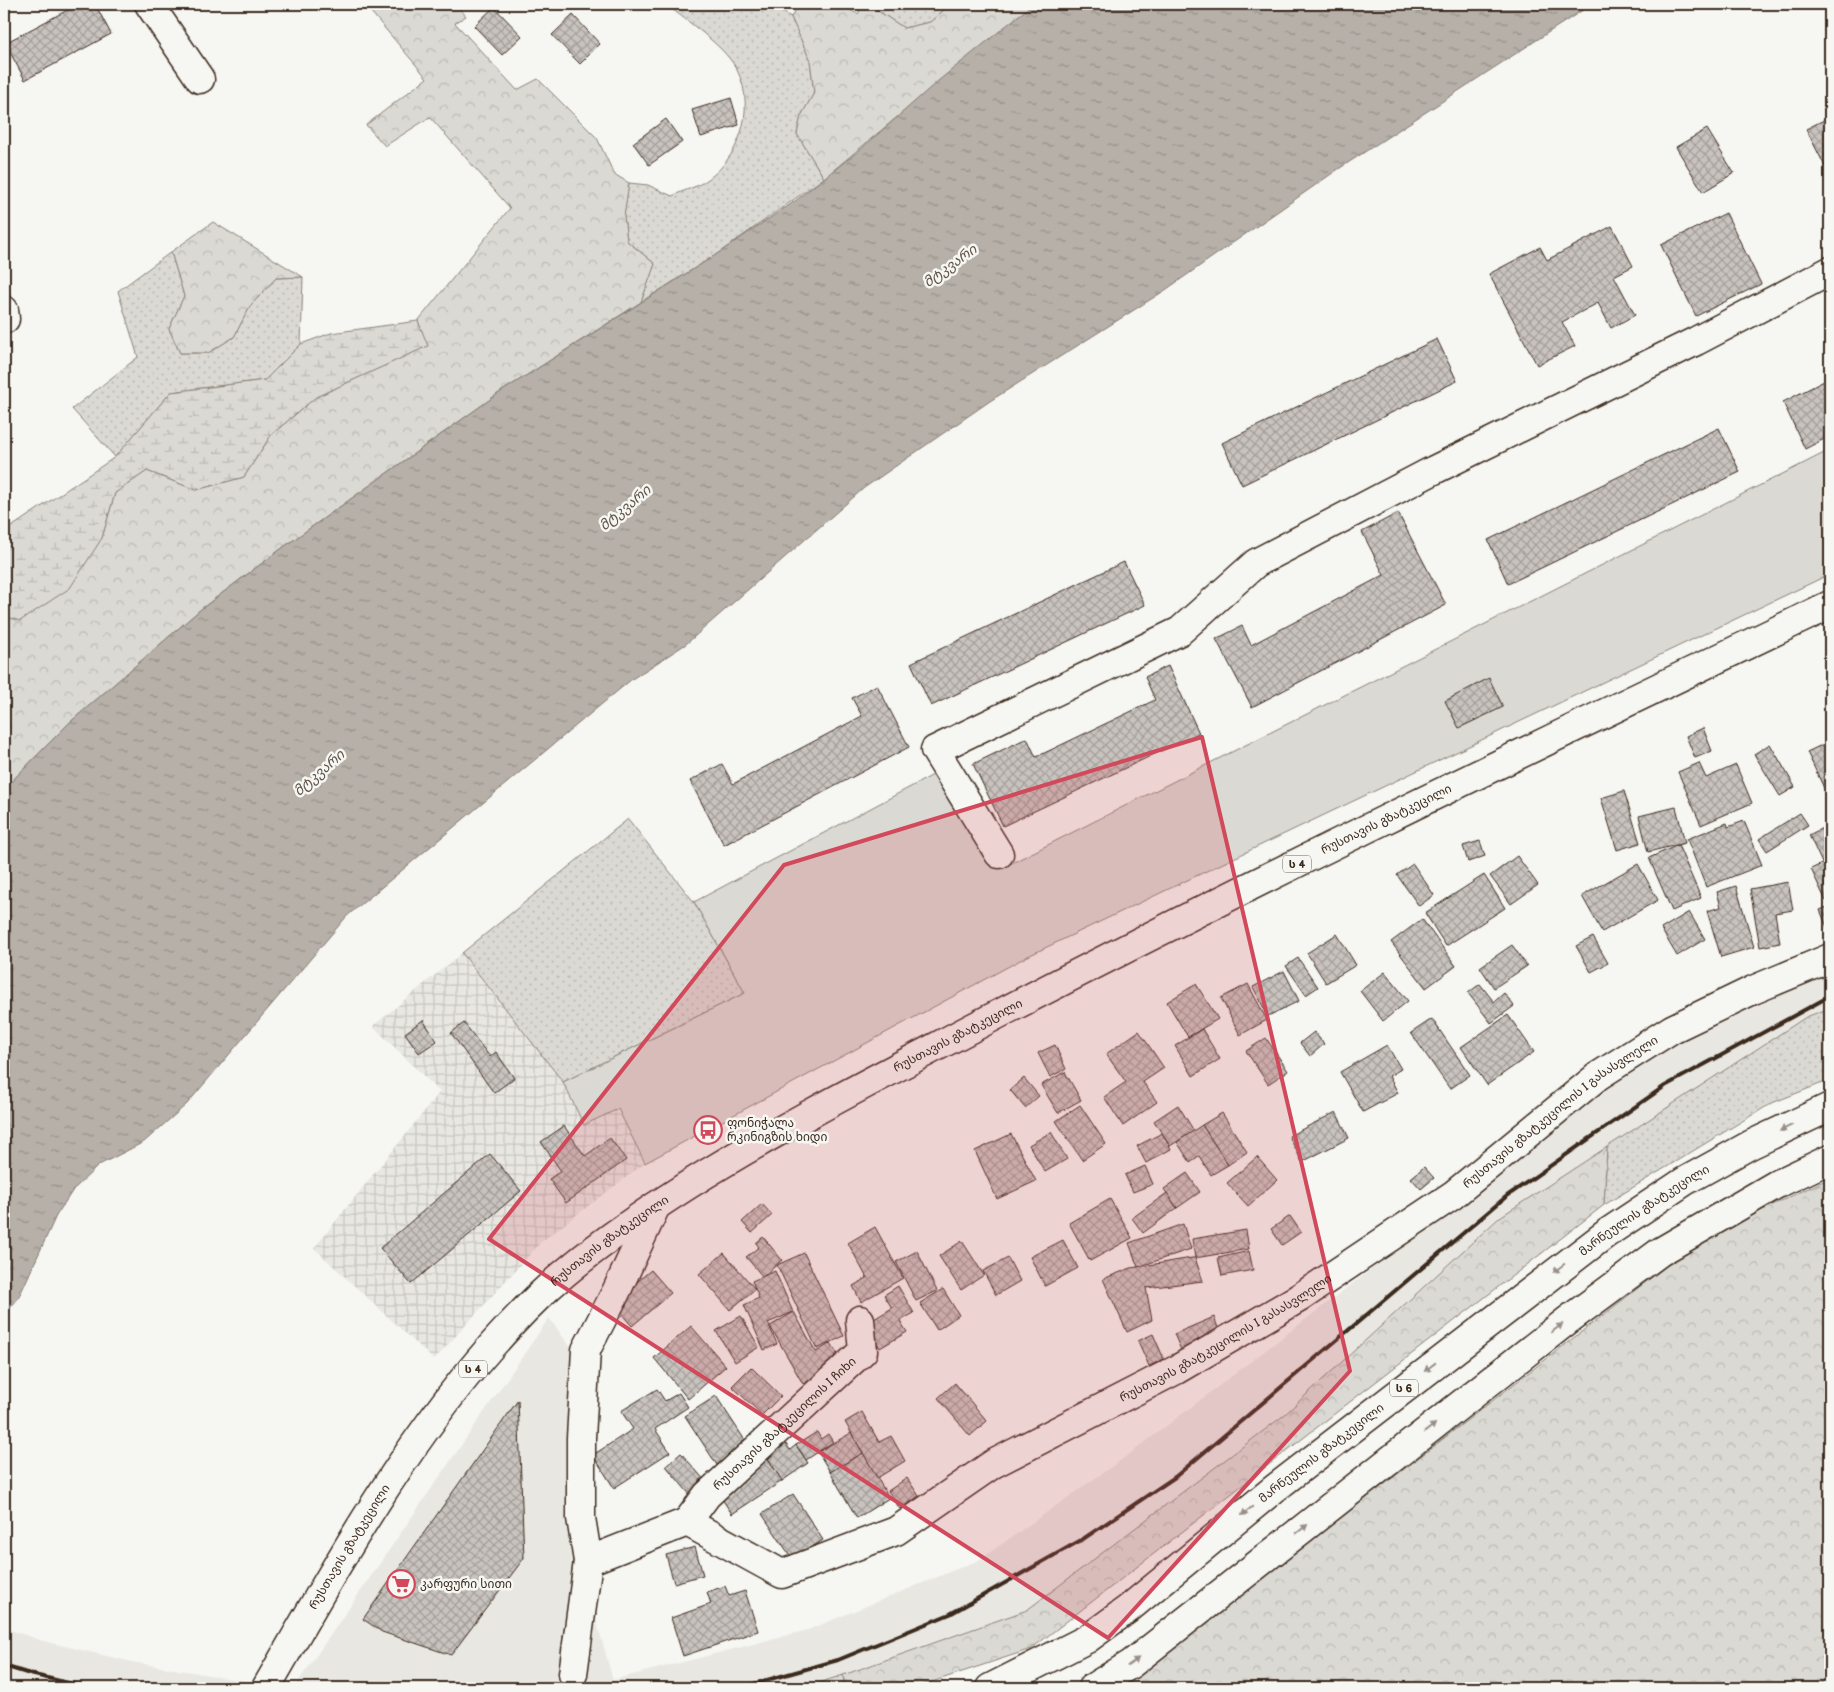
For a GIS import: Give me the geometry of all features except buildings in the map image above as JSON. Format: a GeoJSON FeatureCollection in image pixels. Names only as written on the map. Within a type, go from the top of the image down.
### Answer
{"type":"FeatureCollection","features":[{"type":"Feature","properties":{"kind":"main road"},"geometry":{"type":"LineString","coordinates":[[149,4],[200,79]]}},
{"type":"Feature","properties":{"kind":"main road"},"geometry":{"type":"LineString","coordinates":[[999,854],[935,750],[1180,630],[1256,563],[1434,470],[1696,342],[1830,271]]}},
{"type":"Feature","properties":{"kind":"main road","name":"რუსთავის გზატკეცილი"},"geometry":{"type":"LineString","coordinates":[[266,1688],[404,1458],[470,1372],[536,1299],[587,1253],[656,1206],[770,1135],[1118,952],[1830,605]]}},
{"type":"Feature","properties":{"kind":"main road","name":"რუსთავის გზატკეცილის I გასასვლელი"},"geometry":{"type":"LineString","coordinates":[[687,1522],[782,1574],[896,1531],[992,1464],[1176,1370],[1299,1298],[1452,1195],[1598,1076],[1672,1028],[1754,990],[1830,958]]}},
{"type":"Feature","properties":{"kind":"main road","name":"მარნეულის გზატკეცილი"},"geometry":{"type":"LineString","coordinates":[[990,1688],[1087,1639],[1121,1614],[1290,1477],[1607,1232],[1686,1181],[1750,1145],[1830,1107]]}},
{"type":"Feature","properties":{"kind":"main road"},"geometry":{"type":"LineString","coordinates":[[1092,1688],[1132,1664],[1568,1320],[1660,1252],[1777,1184],[1830,1159]]}},
{"type":"Feature","properties":{"kind":"main road"},"geometry":{"type":"LineString","coordinates":[[573,1674],[588,1561],[581,1518],[581,1438],[586,1350],[616,1292],[656,1206]]}},
{"type":"Feature","properties":{"kind":"main road","name":"რუსთავის გზატკეცილის I ჩიხი"},"geometry":{"type":"LineString","coordinates":[[687,1522],[707,1495],[863,1351],[860,1320]]}},
{"type":"Feature","properties":{"kind":"main road"},"geometry":{"type":"LineString","coordinates":[[588,1561],[687,1522]]}},
{"type":"Feature","properties":{"kind":"highlighted area"},"geometry":{"type":"Polygon","coordinates":[[[1202,737],[1350,1371],[1108,1638],[489,1239],[784,865],[1202,737]]]}},
{"type":"Feature","properties":{"kind":"shaded area"},"geometry":{"type":"Polygon","coordinates":[[[462,953],[563,1082],[584,1125],[618,1108],[645,1163],[541,1242],[434,1360],[314,1248],[440,1092],[373,1026],[462,953]]]}},
{"type":"Feature","properties":{"kind":"shaded area"},"geometry":{"type":"Polygon","coordinates":[[[1830,973],[1830,1008],[1806,1018],[1500,1217],[1283,1416],[1027,1610],[803,1688],[563,1688],[600,1682],[534,1688],[294,1688],[549,1318],[574,1352],[565,1509],[613,1680],[808,1630],[979,1560],[1135,1450],[1656,1051],[1830,973]]]}},
{"type":"Feature","properties":{"kind":"shaded area"},"geometry":{"type":"Polygon","coordinates":[[[4,1628],[43,1641],[132,1662],[285,1688],[4,1688],[4,1628]]]}},
{"type":"Feature","properties":{"kind":"green space"},"geometry":{"type":"Polygon","coordinates":[[[375,4],[456,4],[466,16],[455,23],[517,90],[538,79],[597,138],[614,174],[629,183],[624,216],[627,241],[655,264],[641,302],[499,393],[285,546],[201,609],[68,724],[4,789],[4,616],[20,620],[102,538],[115,493],[147,471],[196,490],[244,477],[271,435],[316,397],[427,346],[418,321],[510,208],[430,117],[385,146],[366,125],[427,78],[371,12],[375,4]]]}},
{"type":"Feature","properties":{"kind":"green space"},"geometry":{"type":"Polygon","coordinates":[[[682,4],[769,4],[791,17],[810,60],[814,93],[801,116],[797,134],[824,178],[717,254],[641,302],[655,264],[627,241],[624,216],[629,183],[648,185],[672,196],[704,182],[727,161],[741,133],[744,118],[745,102],[738,72],[733,63],[718,46],[672,9],[682,4]]]}},
{"type":"Feature","properties":{"kind":"green space"},"geometry":{"type":"Polygon","coordinates":[[[799,4],[837,4],[858,14],[863,4],[875,4],[878,11],[904,28],[930,22],[951,4],[1033,4],[824,178],[797,134],[801,116],[814,93],[810,60],[791,17],[799,4]]]}},
{"type":"Feature","properties":{"kind":"green space"},"geometry":{"type":"Polygon","coordinates":[[[875,4],[951,4],[930,22],[904,28],[878,11],[875,4]]]}},
{"type":"Feature","properties":{"kind":"green space"},"geometry":{"type":"Polygon","coordinates":[[[213,222],[303,277],[276,278],[250,306],[234,337],[208,353],[180,353],[169,329],[184,296],[171,252],[213,222]]]}},
{"type":"Feature","properties":{"kind":"green space"},"geometry":{"type":"Polygon","coordinates":[[[171,252],[184,296],[169,329],[180,353],[208,353],[234,337],[250,306],[276,278],[303,277],[301,344],[265,380],[171,392],[115,457],[72,409],[138,357],[118,291],[171,252]]]}},
{"type":"Feature","properties":{"kind":"green space"},"geometry":{"type":"Polygon","coordinates":[[[418,321],[428,346],[316,397],[271,435],[244,477],[196,490],[147,471],[115,493],[102,538],[70,588],[20,621],[4,616],[4,532],[115,457],[171,392],[265,380],[301,344],[331,333],[418,321]]]}},
{"type":"Feature","properties":{"kind":"green space"},"geometry":{"type":"Polygon","coordinates":[[[1830,450],[1830,574],[1026,957],[645,1163],[618,1109],[584,1125],[563,1082],[745,993],[694,902],[950,766],[1000,869],[1830,450]]]}},
{"type":"Feature","properties":{"kind":"green space"},"geometry":{"type":"Polygon","coordinates":[[[628,819],[694,902],[745,993],[563,1082],[462,953],[628,819]]]}},
{"type":"Feature","properties":{"kind":"green space"},"geometry":{"type":"Polygon","coordinates":[[[1830,1008],[1830,1080],[1772,1103],[1604,1205],[1607,1147],[1806,1017],[1830,1008]]]}},
{"type":"Feature","properties":{"kind":"green space"},"geometry":{"type":"Polygon","coordinates":[[[1607,1147],[1604,1205],[1031,1649],[914,1688],[845,1688],[843,1675],[1027,1610],[1283,1416],[1500,1217],[1607,1147]]]}},
{"type":"Feature","properties":{"kind":"green space"},"geometry":{"type":"Polygon","coordinates":[[[1830,1178],[1830,1688],[1121,1688],[1704,1237],[1830,1178]]]}},
{"type":"Feature","properties":{"kind":"green space"},"geometry":{"type":"Polygon","coordinates":[[[843,1675],[845,1688],[803,1688],[843,1675]]]}},
{"type":"Feature","properties":{"kind":"water","name":"მტკვარი"},"geometry":{"type":"Polygon","coordinates":[[[1033,4],[1592,4],[1337,170],[1164,291],[990,401],[864,488],[686,644],[632,679],[347,916],[187,1104],[144,1142],[99,1165],[73,1190],[56,1216],[18,1299],[4,1314],[4,789],[68,724],[201,609],[285,546],[499,393],[717,254],[795,201],[862,148],[938,81],[1033,4]]]}},
{"type":"Feature","properties":{"kind":"railway"},"geometry":{"type":"LineString","coordinates":[[739,1688],[838,1660],[950,1614],[1083,1539],[1175,1477],[1507,1196],[1665,1086],[1830,996]]}},
{"type":"Feature","properties":{"kind":"railway"},"geometry":{"type":"LineString","coordinates":[[4,1666],[90,1688]]}},
{"type":"Feature","properties":{"kind":"place","name":"ფონიჭალა რკინიგზის ხიდი"},"geometry":{"type":"Point","coordinates":[708,1130]}},
{"type":"Feature","properties":{"kind":"place","name":"კარფური სითი"},"geometry":{"type":"Point","coordinates":[401,1584]}}]}
